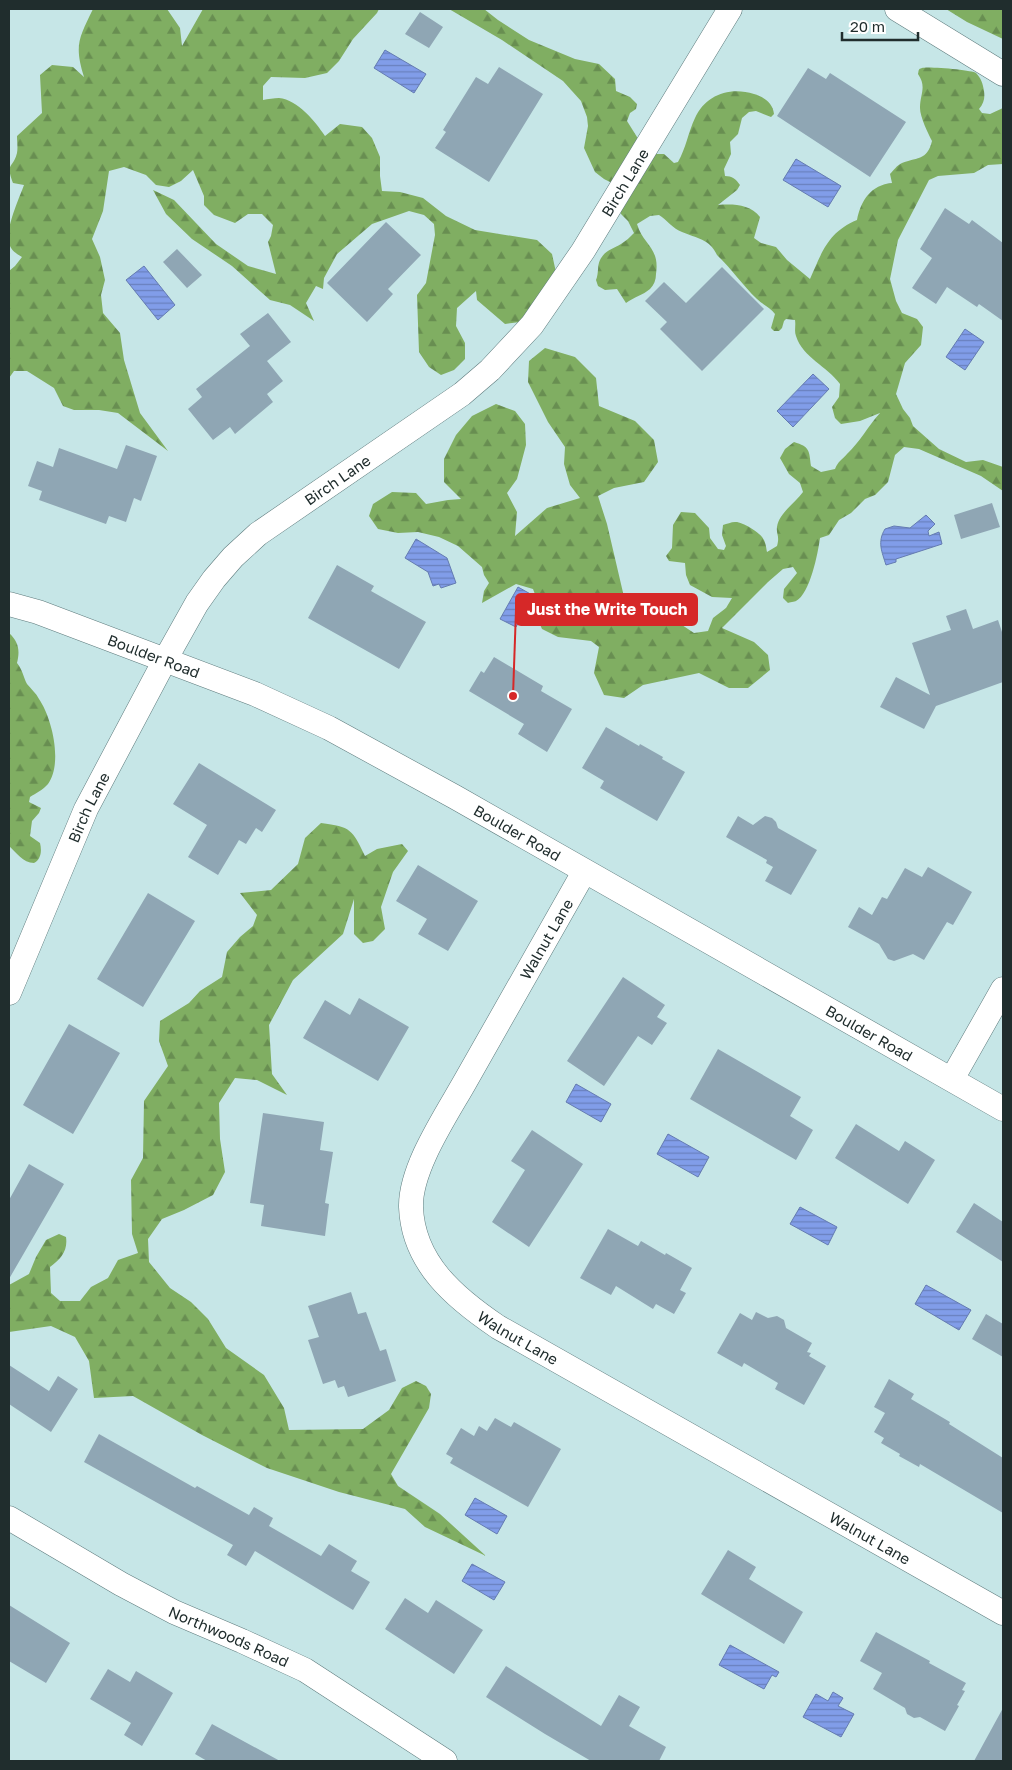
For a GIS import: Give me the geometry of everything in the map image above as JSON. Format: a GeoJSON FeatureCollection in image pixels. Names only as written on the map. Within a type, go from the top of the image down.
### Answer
{"type":"FeatureCollection","features":[{"type":"Feature","properties":{"kind":"street","name":"Birch Lane"},"geometry":{"type":"LineString","coordinates":[[9,993],[86,809],[197,603],[233,557],[258,534],[462,394],[490,370],[532,325],[583,251],[730,9]]}},
{"type":"Feature","properties":{"kind":"street"},"geometry":{"type":"LineString","coordinates":[[897,9],[1003,74]]}},
{"type":"Feature","properties":{"kind":"street","name":"Boulder Road"},"geometry":{"type":"LineString","coordinates":[[9,604],[38,612],[255,694],[306,716],[446,792],[1003,1109]]}},
{"type":"Feature","properties":{"kind":"street","name":"Walnut Lane"},"geometry":{"type":"LineString","coordinates":[[584,872],[420,1165],[413,1189],[411,1206],[420,1248],[431,1268],[458,1298],[498,1327],[1003,1613]]}},
{"type":"Feature","properties":{"kind":"street"},"geometry":{"type":"LineString","coordinates":[[952,1079],[1003,989]]}},
{"type":"Feature","properties":{"kind":"street","name":"Northwoods Road"},"geometry":{"type":"LineString","coordinates":[[9,1518],[174,1612],[242,1640],[305,1670],[445,1761]]}},
{"type":"Feature","properties":{"kind":"green space"},"geometry":{"type":"Polygon","coordinates":[[[93,9],[167,9],[180,28],[182,46],[203,9],[379,9],[353,39],[339,61],[327,73],[305,78],[271,77],[263,86],[263,100],[279,98],[293,103],[311,118],[325,136],[340,124],[362,127],[372,138],[380,157],[382,191],[400,192],[423,198],[446,216],[475,230],[537,240],[552,254],[557,277],[520,322],[505,324],[477,300],[476,291],[457,308],[456,326],[465,343],[465,359],[454,370],[441,375],[429,367],[419,352],[417,295],[426,283],[435,235],[434,224],[424,215],[409,211],[372,224],[337,254],[324,278],[323,289],[316,286],[306,303],[314,321],[290,305],[270,300],[232,266],[192,239],[166,214],[153,190],[174,200],[216,244],[248,266],[276,274],[268,242],[273,225],[262,214],[248,214],[235,223],[214,215],[204,205],[204,196],[193,170],[181,181],[169,187],[156,185],[146,175],[124,167],[109,171],[103,211],[92,239],[100,257],[105,280],[101,295],[103,313],[120,333],[124,360],[140,413],[168,451],[118,413],[99,410],[74,410],[63,406],[54,388],[27,371],[14,371],[9,378],[9,271],[22,257],[12,249],[8,240],[12,216],[24,185],[13,183],[10,166],[17,153],[17,136],[42,113],[40,75],[52,65],[73,67],[84,77],[79,49],[81,35],[93,9]]]}},
{"type":"Feature","properties":{"kind":"green space"},"geometry":{"type":"Polygon","coordinates":[[[449,9],[484,9],[529,40],[575,59],[599,64],[615,79],[616,91],[630,97],[637,104],[636,109],[630,113],[627,121],[642,145],[653,154],[664,154],[674,163],[678,162],[681,157],[699,110],[712,98],[719,94],[736,91],[754,94],[764,99],[772,107],[774,114],[771,117],[756,111],[749,112],[742,118],[738,134],[730,142],[731,154],[724,169],[725,176],[734,178],[740,185],[737,190],[718,205],[746,207],[756,213],[760,217],[754,238],[761,243],[776,247],[787,260],[810,279],[827,244],[839,230],[857,220],[861,206],[868,195],[878,187],[892,183],[890,174],[897,167],[902,163],[921,157],[930,147],[932,141],[920,112],[923,87],[918,74],[919,69],[940,68],[976,73],[984,91],[984,100],[979,109],[982,113],[990,114],[1003,108],[1003,164],[988,165],[974,173],[938,176],[929,180],[898,240],[890,279],[896,301],[902,313],[917,319],[923,327],[921,345],[905,363],[896,394],[903,409],[913,426],[939,449],[966,462],[983,460],[1003,467],[1003,491],[981,476],[919,449],[904,447],[895,455],[888,482],[875,495],[865,499],[851,513],[839,520],[829,535],[820,538],[809,582],[801,597],[788,603],[783,598],[784,589],[797,573],[793,567],[783,569],[722,628],[754,642],[768,655],[770,670],[748,688],[729,688],[699,673],[643,685],[624,698],[604,695],[594,673],[599,647],[591,641],[558,637],[542,629],[537,618],[539,605],[533,589],[516,584],[482,603],[484,591],[489,583],[482,567],[458,546],[439,537],[418,532],[398,533],[378,529],[369,516],[373,504],[392,492],[416,493],[426,504],[461,499],[444,482],[444,459],[456,435],[472,416],[496,404],[515,411],[525,424],[526,445],[517,479],[507,493],[517,512],[515,536],[547,508],[580,498],[570,485],[564,464],[565,447],[548,422],[528,382],[529,361],[545,348],[575,357],[596,378],[599,406],[635,421],[654,440],[658,462],[644,482],[614,488],[598,496],[607,524],[628,614],[646,623],[679,623],[694,633],[708,631],[713,618],[726,608],[732,598],[712,597],[690,585],[686,575],[685,563],[669,561],[666,556],[672,548],[673,525],[681,512],[695,513],[709,528],[710,538],[718,549],[724,550],[726,546],[722,535],[723,525],[738,522],[750,527],[760,535],[765,543],[767,552],[777,546],[777,527],[781,517],[803,492],[800,483],[789,474],[780,458],[785,449],[794,442],[799,444],[808,450],[811,466],[821,472],[835,469],[880,413],[860,421],[841,424],[835,418],[832,407],[839,397],[840,384],[799,344],[795,334],[795,320],[786,319],[779,331],[774,331],[771,328],[775,314],[752,294],[711,246],[707,242],[679,231],[659,215],[650,216],[637,224],[656,258],[656,278],[654,284],[644,293],[626,303],[617,289],[605,290],[598,286],[596,280],[599,262],[602,257],[625,242],[634,233],[628,221],[621,214],[614,184],[595,172],[584,148],[588,126],[581,101],[563,81],[502,40],[449,9]]]}},
{"type":"Feature","properties":{"kind":"green space"},"geometry":{"type":"Polygon","coordinates":[[[946,9],[1003,9],[1003,39],[967,22],[946,9]]]}},
{"type":"Feature","properties":{"kind":"green space"},"geometry":{"type":"Polygon","coordinates":[[[9,633],[18,647],[17,663],[27,684],[44,707],[54,741],[55,765],[52,775],[48,784],[30,797],[29,802],[41,808],[32,821],[30,836],[40,843],[41,846],[40,857],[34,863],[23,859],[9,846],[9,633]]]}},
{"type":"Feature","properties":{"kind":"green space"},"geometry":{"type":"Polygon","coordinates":[[[321,823],[339,826],[349,831],[357,840],[365,856],[377,849],[402,844],[408,851],[393,872],[381,907],[385,929],[373,941],[363,943],[354,934],[354,899],[343,934],[293,980],[269,1025],[272,1074],[287,1095],[257,1080],[235,1078],[219,1103],[220,1139],[225,1172],[213,1195],[162,1219],[148,1239],[149,1262],[170,1288],[191,1302],[208,1319],[226,1348],[264,1375],[284,1408],[289,1430],[363,1429],[389,1410],[402,1388],[416,1381],[426,1386],[431,1394],[429,1408],[391,1474],[398,1486],[440,1514],[486,1556],[425,1527],[405,1509],[339,1492],[267,1468],[202,1435],[133,1396],[94,1398],[89,1361],[75,1337],[51,1326],[9,1332],[9,1285],[29,1274],[46,1240],[59,1234],[66,1237],[66,1246],[63,1254],[50,1267],[51,1293],[60,1301],[80,1301],[91,1287],[108,1278],[118,1260],[138,1253],[132,1234],[131,1180],[143,1158],[144,1101],[168,1066],[159,1041],[160,1021],[189,1003],[200,991],[222,977],[227,952],[253,926],[257,915],[240,893],[271,890],[298,864],[305,838],[321,823]]]}},
{"type":"Feature","properties":{"kind":"water"},"geometry":{"type":"Polygon","coordinates":[[[385,50],[426,74],[414,93],[374,68],[385,50]]]}},
{"type":"Feature","properties":{"kind":"water"},"geometry":{"type":"Polygon","coordinates":[[[796,159],[841,186],[828,207],[783,180],[796,159]]]}},
{"type":"Feature","properties":{"kind":"water"},"geometry":{"type":"Polygon","coordinates":[[[144,266],[175,305],[158,320],[126,280],[144,266]]]}},
{"type":"Feature","properties":{"kind":"water"},"geometry":{"type":"Polygon","coordinates":[[[965,329],[984,342],[965,370],[946,357],[965,329]]]}},
{"type":"Feature","properties":{"kind":"water"},"geometry":{"type":"Polygon","coordinates":[[[813,374],[829,389],[793,427],[777,411],[813,374]]]}},
{"type":"Feature","properties":{"kind":"water"},"geometry":{"type":"Polygon","coordinates":[[[926,515],[935,524],[928,531],[929,536],[939,532],[942,544],[896,559],[896,562],[886,565],[881,543],[885,529],[894,526],[910,528],[926,515]]]}},
{"type":"Feature","properties":{"kind":"water"},"geometry":{"type":"Polygon","coordinates":[[[416,539],[447,558],[456,583],[441,588],[439,584],[433,586],[428,572],[405,558],[416,539]]]}},
{"type":"Feature","properties":{"kind":"water"},"geometry":{"type":"Polygon","coordinates":[[[518,587],[534,596],[516,627],[500,619],[518,587]]]}},
{"type":"Feature","properties":{"kind":"water"},"geometry":{"type":"Polygon","coordinates":[[[576,1084],[611,1104],[601,1122],[566,1102],[576,1084]]]}},
{"type":"Feature","properties":{"kind":"water"},"geometry":{"type":"Polygon","coordinates":[[[668,1134],[709,1157],[698,1177],[657,1154],[668,1134]]]}},
{"type":"Feature","properties":{"kind":"water"},"geometry":{"type":"Polygon","coordinates":[[[800,1207],[837,1227],[828,1245],[790,1224],[800,1207]]]}},
{"type":"Feature","properties":{"kind":"water"},"geometry":{"type":"Polygon","coordinates":[[[926,1285],[971,1310],[959,1330],[915,1304],[926,1285]]]}},
{"type":"Feature","properties":{"kind":"water"},"geometry":{"type":"Polygon","coordinates":[[[475,1498],[507,1516],[497,1534],[465,1515],[475,1498]]]}},
{"type":"Feature","properties":{"kind":"water"},"geometry":{"type":"Polygon","coordinates":[[[472,1564],[505,1582],[494,1600],[462,1581],[472,1564]]]}},
{"type":"Feature","properties":{"kind":"water"},"geometry":{"type":"Polygon","coordinates":[[[730,1645],[779,1672],[776,1677],[772,1675],[764,1689],[719,1665],[730,1645]]]}},
{"type":"Feature","properties":{"kind":"water"},"geometry":{"type":"Polygon","coordinates":[[[833,1692],[843,1698],[838,1706],[854,1714],[841,1737],[803,1717],[816,1694],[828,1701],[833,1692]]]}},
{"type":"Feature","properties":{"kind":"building"},"geometry":{"type":"Polygon","coordinates":[[[420,12],[443,27],[429,48],[405,34],[420,12]]]}},
{"type":"Feature","properties":{"kind":"building"},"geometry":{"type":"Polygon","coordinates":[[[499,67],[543,94],[489,182],[435,148],[446,132],[443,130],[476,77],[488,84],[499,67]]]}},
{"type":"Feature","properties":{"kind":"building"},"geometry":{"type":"Polygon","coordinates":[[[808,68],[826,79],[830,73],[906,122],[870,177],[777,116],[808,68]]]}},
{"type":"Feature","properties":{"kind":"building"},"geometry":{"type":"Polygon","coordinates":[[[945,208],[969,224],[972,220],[1003,243],[1003,321],[979,304],[977,307],[947,287],[936,304],[912,288],[932,258],[920,249],[945,208]]]}},
{"type":"Feature","properties":{"kind":"building"},"geometry":{"type":"Polygon","coordinates":[[[386,222],[421,255],[388,289],[393,294],[367,322],[327,283],[386,222]]]}},
{"type":"Feature","properties":{"kind":"building"},"geometry":{"type":"Polygon","coordinates":[[[177,249],[202,275],[187,288],[163,262],[177,249]]]}},
{"type":"Feature","properties":{"kind":"building"},"geometry":{"type":"Polygon","coordinates":[[[722,267],[764,309],[702,371],[660,329],[667,322],[645,301],[664,282],[686,303],[722,267]]]}},
{"type":"Feature","properties":{"kind":"building"},"geometry":{"type":"Polygon","coordinates":[[[268,313],[291,342],[267,361],[283,381],[267,394],[273,402],[235,434],[230,427],[213,440],[188,409],[202,397],[196,389],[250,346],[240,334],[268,313]]]}},
{"type":"Feature","properties":{"kind":"building"},"geometry":{"type":"Polygon","coordinates":[[[126,445],[157,456],[141,501],[134,498],[126,522],[109,516],[106,524],[39,500],[42,491],[28,486],[37,461],[53,467],[59,448],[117,469],[126,445]]]}},
{"type":"Feature","properties":{"kind":"building"},"geometry":{"type":"Polygon","coordinates":[[[992,503],[1000,527],[961,539],[954,515],[992,503]]]}},
{"type":"Feature","properties":{"kind":"building"},"geometry":{"type":"Polygon","coordinates":[[[337,565],[374,586],[371,591],[426,622],[399,669],[308,618],[337,565]]]}},
{"type":"Feature","properties":{"kind":"building"},"geometry":{"type":"Polygon","coordinates":[[[966,609],[973,629],[998,620],[1003,635],[1003,682],[936,706],[924,729],[880,707],[896,677],[930,695],[912,643],[951,630],[946,616],[966,609]]]}},
{"type":"Feature","properties":{"kind":"building"},"geometry":{"type":"Polygon","coordinates":[[[494,657],[543,686],[541,691],[572,709],[547,752],[518,734],[524,724],[469,691],[481,671],[484,673],[494,657]]]}},
{"type":"Feature","properties":{"kind":"building"},"geometry":{"type":"Polygon","coordinates":[[[606,727],[663,757],[662,759],[685,772],[657,821],[600,788],[604,781],[582,768],[606,727]]]}},
{"type":"Feature","properties":{"kind":"building"},"geometry":{"type":"Polygon","coordinates":[[[199,763],[276,810],[262,832],[256,828],[246,844],[239,840],[218,875],[188,857],[207,825],[173,804],[199,763]]]}},
{"type":"Feature","properties":{"kind":"building"},"geometry":{"type":"Polygon","coordinates":[[[738,816],[753,825],[765,816],[772,818],[778,828],[817,850],[791,895],[765,881],[773,867],[766,863],[767,860],[726,837],[738,816]]]}},
{"type":"Feature","properties":{"kind":"building"},"geometry":{"type":"Polygon","coordinates":[[[418,865],[478,901],[448,951],[418,934],[427,919],[396,901],[418,865]]]}},
{"type":"Feature","properties":{"kind":"building"},"geometry":{"type":"Polygon","coordinates":[[[928,867],[972,892],[953,925],[947,922],[924,960],[913,954],[894,961],[888,959],[879,944],[848,927],[859,907],[872,915],[882,897],[887,899],[905,868],[922,877],[928,867]]]}},
{"type":"Feature","properties":{"kind":"building"},"geometry":{"type":"Polygon","coordinates":[[[148,893],[195,921],[143,1007],[97,979],[148,893]]]}},
{"type":"Feature","properties":{"kind":"building"},"geometry":{"type":"Polygon","coordinates":[[[623,977],[665,1005],[657,1017],[667,1023],[652,1045],[638,1036],[604,1086],[567,1061],[623,977]]]}},
{"type":"Feature","properties":{"kind":"building"},"geometry":{"type":"Polygon","coordinates":[[[359,998],[409,1027],[378,1081],[303,1038],[325,1000],[350,1015],[359,998]]]}},
{"type":"Feature","properties":{"kind":"building"},"geometry":{"type":"Polygon","coordinates":[[[69,1024],[120,1053],[73,1134],[23,1105],[69,1024]]]}},
{"type":"Feature","properties":{"kind":"building"},"geometry":{"type":"Polygon","coordinates":[[[718,1049],[801,1097],[790,1116],[813,1130],[796,1160],[690,1099],[718,1049]]]}},
{"type":"Feature","properties":{"kind":"building"},"geometry":{"type":"Polygon","coordinates":[[[263,1113],[324,1122],[320,1150],[333,1152],[325,1203],[329,1204],[325,1236],[261,1226],[264,1205],[250,1203],[263,1113]]]}},
{"type":"Feature","properties":{"kind":"building"},"geometry":{"type":"Polygon","coordinates":[[[856,1124],[899,1151],[905,1141],[935,1160],[908,1204],[835,1158],[856,1124]]]}},
{"type":"Feature","properties":{"kind":"building"},"geometry":{"type":"Polygon","coordinates":[[[532,1130],[583,1164],[529,1247],[492,1222],[525,1170],[511,1161],[532,1130]]]}},
{"type":"Feature","properties":{"kind":"building"},"geometry":{"type":"Polygon","coordinates":[[[29,1164],[64,1184],[9,1279],[9,1200],[29,1164]]]}},
{"type":"Feature","properties":{"kind":"building"},"geometry":{"type":"Polygon","coordinates":[[[974,1203],[1003,1222],[1003,1262],[956,1232],[974,1203]]]}},
{"type":"Feature","properties":{"kind":"building"},"geometry":{"type":"Polygon","coordinates":[[[608,1229],[638,1246],[641,1241],[692,1268],[680,1290],[686,1293],[674,1314],[656,1304],[653,1309],[616,1286],[611,1295],[580,1278],[608,1229]]]}},
{"type":"Feature","properties":{"kind":"building"},"geometry":{"type":"Polygon","coordinates":[[[351,1292],[358,1314],[366,1312],[380,1351],[386,1349],[396,1381],[348,1397],[344,1386],[338,1388],[335,1380],[323,1384],[308,1340],[319,1337],[308,1306],[351,1292]]]}},
{"type":"Feature","properties":{"kind":"building"},"geometry":{"type":"Polygon","coordinates":[[[756,1312],[768,1318],[777,1316],[784,1320],[786,1328],[812,1343],[807,1352],[811,1353],[809,1356],[826,1366],[804,1405],[775,1389],[778,1383],[744,1363],[742,1367],[717,1353],[740,1313],[752,1320],[756,1312]]]}},
{"type":"Feature","properties":{"kind":"building"},"geometry":{"type":"Polygon","coordinates":[[[986,1314],[1003,1324],[1003,1357],[972,1339],[986,1314]]]}},
{"type":"Feature","properties":{"kind":"building"},"geometry":{"type":"Polygon","coordinates":[[[9,1365],[49,1391],[58,1376],[78,1389],[51,1432],[9,1404],[9,1365]]]}},
{"type":"Feature","properties":{"kind":"building"},"geometry":{"type":"Polygon","coordinates":[[[889,1379],[914,1394],[911,1399],[950,1422],[949,1424],[1003,1458],[1003,1513],[920,1464],[919,1467],[899,1456],[900,1454],[881,1443],[884,1438],[874,1432],[885,1413],[874,1407],[889,1379]]]}},
{"type":"Feature","properties":{"kind":"building"},"geometry":{"type":"Polygon","coordinates":[[[495,1418],[511,1427],[514,1422],[561,1449],[528,1507],[450,1463],[453,1458],[446,1454],[461,1428],[474,1436],[479,1426],[487,1431],[495,1418]]]}},
{"type":"Feature","properties":{"kind":"building"},"geometry":{"type":"Polygon","coordinates":[[[99,1434],[195,1488],[197,1486],[249,1515],[254,1507],[273,1518],[269,1526],[321,1556],[329,1544],[357,1561],[351,1571],[370,1582],[353,1610],[255,1551],[246,1566],[227,1555],[233,1545],[84,1462],[99,1434]]]}},
{"type":"Feature","properties":{"kind":"building"},"geometry":{"type":"Polygon","coordinates":[[[728,1550],[756,1567],[749,1579],[803,1612],[784,1644],[701,1594],[728,1550]]]}},
{"type":"Feature","properties":{"kind":"building"},"geometry":{"type":"Polygon","coordinates":[[[405,1598],[428,1613],[436,1600],[483,1630],[454,1674],[385,1629],[405,1598]]]}},
{"type":"Feature","properties":{"kind":"building"},"geometry":{"type":"Polygon","coordinates":[[[9,1605],[70,1643],[46,1683],[9,1661],[9,1605]]]}},
{"type":"Feature","properties":{"kind":"building"},"geometry":{"type":"Polygon","coordinates":[[[876,1632],[966,1683],[962,1690],[965,1691],[957,1705],[959,1706],[945,1731],[920,1717],[914,1718],[907,1714],[905,1708],[873,1689],[882,1673],[860,1661],[876,1632]]]}},
{"type":"Feature","properties":{"kind":"building"},"geometry":{"type":"Polygon","coordinates":[[[506,1666],[601,1726],[619,1695],[640,1707],[629,1726],[666,1747],[659,1761],[591,1761],[545,1734],[486,1697],[506,1666]]]}},
{"type":"Feature","properties":{"kind":"building"},"geometry":{"type":"Polygon","coordinates":[[[108,1669],[130,1682],[136,1671],[173,1693],[142,1746],[124,1735],[131,1723],[90,1699],[108,1669]]]}},
{"type":"Feature","properties":{"kind":"building"},"geometry":{"type":"Polygon","coordinates":[[[1003,1708],[1003,1761],[974,1761],[1003,1708]]]}},
{"type":"Feature","properties":{"kind":"building"},"geometry":{"type":"Polygon","coordinates":[[[212,1724],[280,1761],[207,1761],[195,1754],[212,1724]]]}},
{"type":"Feature","properties":{"kind":"place","name":"Just the Write Touch"},"geometry":{"type":"Point","coordinates":[513,696]}}]}
